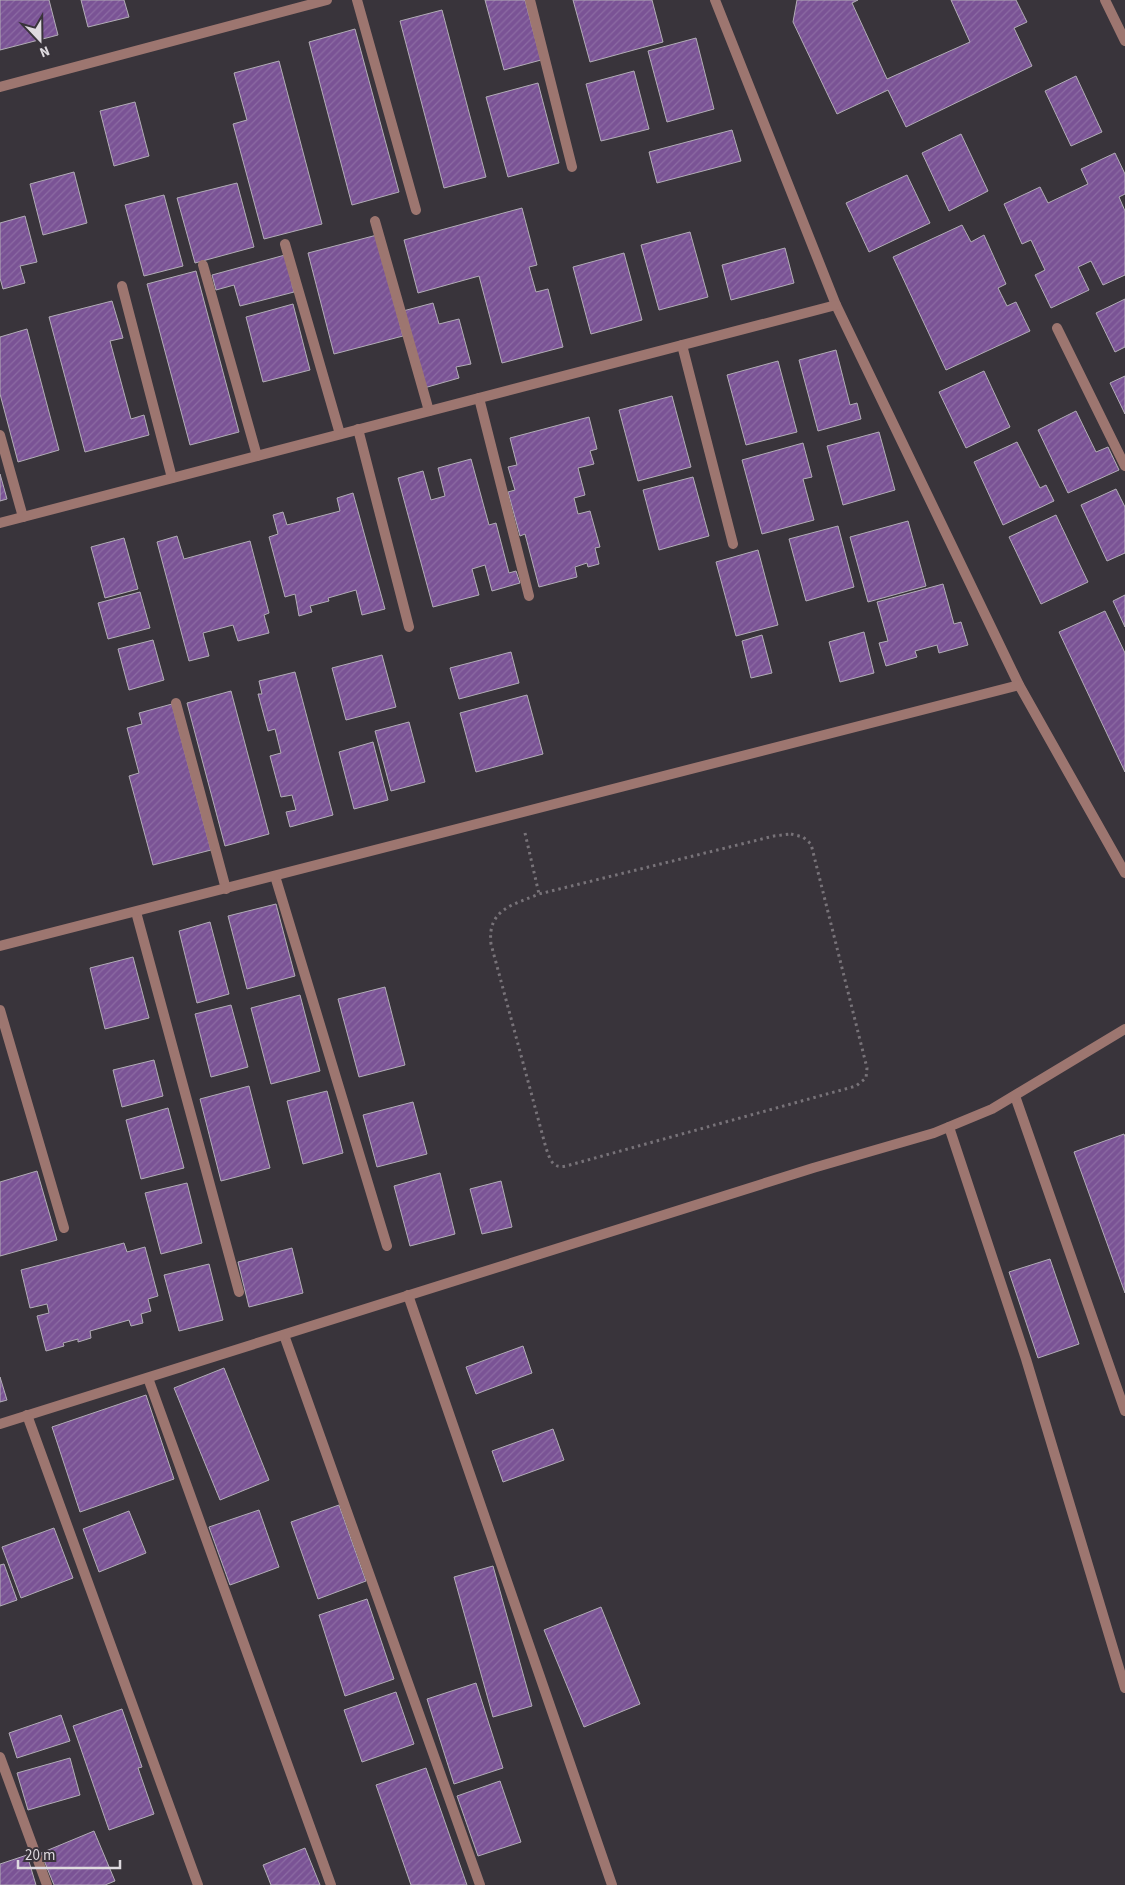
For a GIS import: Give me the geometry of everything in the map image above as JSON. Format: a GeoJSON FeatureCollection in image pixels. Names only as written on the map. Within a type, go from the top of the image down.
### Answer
{"type":"FeatureCollection","features":[{"type":"Feature","properties":{"kind":"street"},"geometry":{"type":"LineString","coordinates":[[0,87],[327,0]]}},
{"type":"Feature","properties":{"kind":"street"},"geometry":{"type":"LineString","coordinates":[[357,0],[416,210]]}},
{"type":"Feature","properties":{"kind":"street"},"geometry":{"type":"LineString","coordinates":[[530,0],[572,167]]}},
{"type":"Feature","properties":{"kind":"street"},"geometry":{"type":"LineString","coordinates":[[715,0],[836,305],[1020,685],[1125,873]]}},
{"type":"Feature","properties":{"kind":"street"},"geometry":{"type":"LineString","coordinates":[[1105,0],[1125,41]]}},
{"type":"Feature","properties":{"kind":"street"},"geometry":{"type":"LineString","coordinates":[[375,221],[429,411]]}},
{"type":"Feature","properties":{"kind":"street"},"geometry":{"type":"LineString","coordinates":[[285,244],[340,434]]}},
{"type":"Feature","properties":{"kind":"street"},"geometry":{"type":"LineString","coordinates":[[203,265],[257,456]]}},
{"type":"Feature","properties":{"kind":"street"},"geometry":{"type":"LineString","coordinates":[[122,286],[172,478]]}},
{"type":"Feature","properties":{"kind":"street"},"geometry":{"type":"LineString","coordinates":[[0,522],[836,305]]}},
{"type":"Feature","properties":{"kind":"street"},"geometry":{"type":"LineString","coordinates":[[1057,328],[1125,466]]}},
{"type":"Feature","properties":{"kind":"street"},"geometry":{"type":"LineString","coordinates":[[682,345],[733,544]]}},
{"type":"Feature","properties":{"kind":"street"},"geometry":{"type":"LineString","coordinates":[[479,398],[529,596]]}},
{"type":"Feature","properties":{"kind":"street"},"geometry":{"type":"LineString","coordinates":[[358,429],[408,627]]}},
{"type":"Feature","properties":{"kind":"street"},"geometry":{"type":"LineString","coordinates":[[0,435],[23,517]]}},
{"type":"Feature","properties":{"kind":"street"},"geometry":{"type":"LineString","coordinates":[[0,946],[1020,685]]}},
{"type":"Feature","properties":{"kind":"street"},"geometry":{"type":"LineString","coordinates":[[176,703],[226,889]]}},
{"type":"Feature","properties":{"kind":"street"},"geometry":{"type":"LineString","coordinates":[[275,876],[387,1246]]}},
{"type":"Feature","properties":{"kind":"street"},"geometry":{"type":"LineString","coordinates":[[136,912],[239,1292]]}},
{"type":"Feature","properties":{"kind":"street"},"geometry":{"type":"LineString","coordinates":[[0,1010],[64,1228]]}},
{"type":"Feature","properties":{"kind":"street"},"geometry":{"type":"LineString","coordinates":[[0,1424],[949,1127],[992,1109],[1125,1029]]}},
{"type":"Feature","properties":{"kind":"street"},"geometry":{"type":"LineString","coordinates":[[1014,1096],[1125,1411]]}},
{"type":"Feature","properties":{"kind":"street"},"geometry":{"type":"LineString","coordinates":[[949,1127],[1026,1359],[1125,1688]]}},
{"type":"Feature","properties":{"kind":"street"},"geometry":{"type":"LineString","coordinates":[[408,1295],[612,1885]]}},
{"type":"Feature","properties":{"kind":"street"},"geometry":{"type":"LineString","coordinates":[[284,1335],[480,1885]]}},
{"type":"Feature","properties":{"kind":"street"},"geometry":{"type":"LineString","coordinates":[[148,1378],[331,1885]]}},
{"type":"Feature","properties":{"kind":"street"},"geometry":{"type":"LineString","coordinates":[[27,1415],[198,1885]]}},
{"type":"Feature","properties":{"kind":"street"},"geometry":{"type":"LineString","coordinates":[[0,1758],[47,1885]]}},
{"type":"Feature","properties":{"kind":"path"},"geometry":{"type":"LineString","coordinates":[[520,813],[539,894]]}},
{"type":"Feature","properties":{"kind":"path"},"geometry":{"type":"LineString","coordinates":[[791,834],[803,838],[811,844],[819,873],[866,1068],[866,1078],[856,1086],[566,1166],[555,1165],[551,1162],[546,1148],[490,934],[497,915],[539,894],[774,836],[791,834]]}},
{"type":"Feature","properties":{"kind":"building"},"geometry":{"type":"Polygon","coordinates":[[[0,0],[49,0],[58,35],[0,50],[0,0]]]}},
{"type":"Feature","properties":{"kind":"building"},"geometry":{"type":"Polygon","coordinates":[[[81,0],[124,0],[129,17],[88,27],[81,0]]]}},
{"type":"Feature","properties":{"kind":"building"},"geometry":{"type":"Polygon","coordinates":[[[485,0],[525,0],[541,60],[504,70],[485,0]]]}},
{"type":"Feature","properties":{"kind":"building"},"geometry":{"type":"Polygon","coordinates":[[[573,0],[652,0],[663,42],[590,62],[573,0]]]}},
{"type":"Feature","properties":{"kind":"building"},"geometry":{"type":"Polygon","coordinates":[[[797,0],[858,0],[852,3],[887,79],[970,42],[951,0],[1016,0],[1027,22],[1014,28],[1032,66],[906,127],[888,90],[837,114],[793,22],[797,0]]]}},
{"type":"Feature","properties":{"kind":"building"},"geometry":{"type":"Polygon","coordinates":[[[442,10],[486,177],[444,188],[400,21],[442,10]]]}},
{"type":"Feature","properties":{"kind":"building"},"geometry":{"type":"Polygon","coordinates":[[[355,29],[399,192],[352,205],[309,42],[355,29]]]}},
{"type":"Feature","properties":{"kind":"building"},"geometry":{"type":"Polygon","coordinates":[[[696,38],[714,109],[667,122],[648,51],[696,38]]]}},
{"type":"Feature","properties":{"kind":"building"},"geometry":{"type":"Polygon","coordinates":[[[279,61],[322,224],[264,239],[233,124],[247,120],[234,73],[279,61]]]}},
{"type":"Feature","properties":{"kind":"building"},"geometry":{"type":"Polygon","coordinates":[[[634,71],[649,129],[601,141],[586,84],[634,71]]]}},
{"type":"Feature","properties":{"kind":"building"},"geometry":{"type":"Polygon","coordinates":[[[1076,76],[1102,132],[1071,146],[1045,91],[1076,76]]]}},
{"type":"Feature","properties":{"kind":"building"},"geometry":{"type":"Polygon","coordinates":[[[538,83],[559,163],[508,177],[486,97],[538,83]]]}},
{"type":"Feature","properties":{"kind":"building"},"geometry":{"type":"Polygon","coordinates":[[[135,102],[149,156],[114,166],[100,111],[135,102]]]}},
{"type":"Feature","properties":{"kind":"building"},"geometry":{"type":"Polygon","coordinates":[[[732,130],[741,161],[657,183],[649,152],[732,130]]]}},
{"type":"Feature","properties":{"kind":"building"},"geometry":{"type":"Polygon","coordinates":[[[961,134],[988,191],[949,211],[922,153],[961,134]]]}},
{"type":"Feature","properties":{"kind":"building"},"geometry":{"type":"Polygon","coordinates":[[[1115,153],[1125,174],[1125,194],[1119,197],[1125,211],[1125,275],[1103,285],[1091,261],[1078,267],[1089,290],[1051,308],[1035,275],[1045,270],[1031,240],[1022,244],[1004,204],[1040,187],[1048,203],[1088,184],[1081,169],[1115,153]]]}},
{"type":"Feature","properties":{"kind":"building"},"geometry":{"type":"Polygon","coordinates":[[[74,172],[87,223],[43,235],[30,184],[74,172]]]}},
{"type":"Feature","properties":{"kind":"building"},"geometry":{"type":"Polygon","coordinates":[[[907,175],[930,223],[869,252],[846,203],[907,175]]]}},
{"type":"Feature","properties":{"kind":"building"},"geometry":{"type":"Polygon","coordinates":[[[237,183],[254,247],[195,263],[177,198],[237,183]]]}},
{"type":"Feature","properties":{"kind":"building"},"geometry":{"type":"Polygon","coordinates":[[[164,195],[183,266],[144,276],[125,205],[164,195]]]}},
{"type":"Feature","properties":{"kind":"building"},"geometry":{"type":"Polygon","coordinates":[[[522,208],[537,265],[529,267],[536,292],[548,289],[563,347],[502,363],[479,276],[418,293],[404,240],[522,208]]]}},
{"type":"Feature","properties":{"kind":"building"},"geometry":{"type":"Polygon","coordinates":[[[25,216],[37,262],[20,266],[25,283],[3,289],[0,278],[0,223],[25,216]]]}},
{"type":"Feature","properties":{"kind":"building"},"geometry":{"type":"Polygon","coordinates":[[[962,225],[971,242],[984,235],[1006,284],[998,288],[1007,306],[1016,302],[1030,331],[946,370],[893,257],[962,225]]]}},
{"type":"Feature","properties":{"kind":"building"},"geometry":{"type":"Polygon","coordinates":[[[690,232],[708,297],[659,310],[641,245],[690,232]]]}},
{"type":"Feature","properties":{"kind":"building"},"geometry":{"type":"Polygon","coordinates":[[[377,235],[403,336],[334,354],[308,253],[377,235]]]}},
{"type":"Feature","properties":{"kind":"building"},"geometry":{"type":"Polygon","coordinates":[[[785,248],[794,283],[731,300],[722,265],[785,248]]]}},
{"type":"Feature","properties":{"kind":"building"},"geometry":{"type":"Polygon","coordinates":[[[624,253],[642,320],[591,334],[573,267],[624,253]]]}},
{"type":"Feature","properties":{"kind":"building"},"geometry":{"type":"Polygon","coordinates":[[[285,255],[294,292],[240,306],[234,285],[216,290],[212,275],[285,255]]]}},
{"type":"Feature","properties":{"kind":"building"},"geometry":{"type":"Polygon","coordinates":[[[196,271],[239,432],[190,445],[147,284],[196,271]]]}},
{"type":"Feature","properties":{"kind":"building"},"geometry":{"type":"Polygon","coordinates":[[[1125,299],[1125,347],[1115,352],[1096,313],[1125,299]]]}},
{"type":"Feature","properties":{"kind":"building"},"geometry":{"type":"Polygon","coordinates":[[[112,301],[123,338],[110,341],[131,419],[144,415],[149,435],[85,452],[49,317],[112,301]]]}},
{"type":"Feature","properties":{"kind":"building"},"geometry":{"type":"Polygon","coordinates":[[[433,303],[439,324],[459,319],[471,364],[456,367],[459,378],[424,388],[403,311],[433,303]]]}},
{"type":"Feature","properties":{"kind":"building"},"geometry":{"type":"Polygon","coordinates":[[[293,304],[310,370],[263,382],[246,317],[293,304]]]}},
{"type":"Feature","properties":{"kind":"building"},"geometry":{"type":"Polygon","coordinates":[[[27,329],[59,450],[18,462],[0,394],[0,337],[27,329]]]}},
{"type":"Feature","properties":{"kind":"building"},"geometry":{"type":"Polygon","coordinates":[[[836,350],[850,405],[857,403],[861,419],[818,431],[799,360],[836,350]]]}},
{"type":"Feature","properties":{"kind":"building"},"geometry":{"type":"Polygon","coordinates":[[[778,361],[797,432],[746,445],[727,375],[778,361]]]}},
{"type":"Feature","properties":{"kind":"building"},"geometry":{"type":"Polygon","coordinates":[[[984,371],[1010,427],[966,448],[939,392],[984,371]]]}},
{"type":"Feature","properties":{"kind":"building"},"geometry":{"type":"Polygon","coordinates":[[[1125,376],[1125,414],[1110,383],[1125,376]]]}},
{"type":"Feature","properties":{"kind":"building"},"geometry":{"type":"Polygon","coordinates":[[[672,396],[691,467],[638,481],[619,410],[672,396]]]}},
{"type":"Feature","properties":{"kind":"building"},"geometry":{"type":"Polygon","coordinates":[[[1076,411],[1096,452],[1108,447],[1119,470],[1068,493],[1038,430],[1076,411]]]}},
{"type":"Feature","properties":{"kind":"building"},"geometry":{"type":"Polygon","coordinates":[[[589,417],[597,449],[590,451],[594,464],[578,468],[585,495],[574,498],[578,514],[590,511],[600,547],[595,548],[599,564],[588,567],[587,563],[575,567],[577,577],[539,587],[525,534],[520,536],[508,492],[515,490],[508,467],[517,465],[510,438],[589,417]]]}},
{"type":"Feature","properties":{"kind":"building"},"geometry":{"type":"Polygon","coordinates":[[[879,432],[895,490],[843,505],[827,446],[879,432]]]}},
{"type":"Feature","properties":{"kind":"building"},"geometry":{"type":"Polygon","coordinates":[[[1017,442],[1040,488],[1046,485],[1054,501],[1003,525],[974,462],[1017,442]]]}},
{"type":"Feature","properties":{"kind":"building"},"geometry":{"type":"Polygon","coordinates":[[[803,443],[812,477],[803,479],[814,520],[762,534],[742,460],[803,443]]]}},
{"type":"Feature","properties":{"kind":"building"},"geometry":{"type":"Polygon","coordinates":[[[471,459],[489,525],[496,523],[509,573],[516,571],[520,583],[492,591],[485,565],[472,569],[479,595],[433,607],[398,478],[423,471],[431,500],[445,496],[438,468],[471,459]]]}},
{"type":"Feature","properties":{"kind":"building"},"geometry":{"type":"Polygon","coordinates":[[[0,474],[7,499],[0,501],[0,474]]]}},
{"type":"Feature","properties":{"kind":"building"},"geometry":{"type":"Polygon","coordinates":[[[693,477],[709,536],[659,550],[643,490],[693,477]]]}},
{"type":"Feature","properties":{"kind":"building"},"geometry":{"type":"Polygon","coordinates":[[[1116,489],[1125,507],[1125,553],[1107,561],[1081,505],[1116,489]]]}},
{"type":"Feature","properties":{"kind":"building"},"geometry":{"type":"Polygon","coordinates":[[[353,493],[385,609],[362,615],[356,590],[328,598],[329,601],[310,606],[312,612],[299,616],[295,594],[285,597],[269,537],[278,534],[273,515],[283,512],[287,525],[340,511],[337,498],[353,493]]]}},
{"type":"Feature","properties":{"kind":"building"},"geometry":{"type":"Polygon","coordinates":[[[1056,515],[1088,582],[1041,604],[1009,537],[1056,515]]]}},
{"type":"Feature","properties":{"kind":"building"},"geometry":{"type":"Polygon","coordinates":[[[908,521],[926,586],[868,602],[850,537],[908,521]]]}},
{"type":"Feature","properties":{"kind":"building"},"geometry":{"type":"Polygon","coordinates":[[[838,526],[854,587],[806,601],[789,539],[838,526]]]}},
{"type":"Feature","properties":{"kind":"building"},"geometry":{"type":"Polygon","coordinates":[[[177,536],[184,559],[250,541],[269,613],[264,615],[269,633],[238,641],[233,625],[203,633],[209,656],[189,661],[157,542],[177,536]]]}},
{"type":"Feature","properties":{"kind":"building"},"geometry":{"type":"Polygon","coordinates":[[[124,538],[138,589],[105,598],[91,547],[124,538]]]}},
{"type":"Feature","properties":{"kind":"building"},"geometry":{"type":"Polygon","coordinates":[[[758,550],[778,625],[736,636],[716,562],[758,550]]]}},
{"type":"Feature","properties":{"kind":"building"},"geometry":{"type":"Polygon","coordinates":[[[943,584],[954,624],[961,622],[968,645],[939,653],[937,645],[915,651],[917,657],[886,666],[879,643],[888,641],[877,602],[943,584]]]}},
{"type":"Feature","properties":{"kind":"building"},"geometry":{"type":"Polygon","coordinates":[[[140,592],[150,628],[108,639],[98,603],[140,592]]]}},
{"type":"Feature","properties":{"kind":"building"},"geometry":{"type":"Polygon","coordinates":[[[1125,595],[1125,627],[1113,601],[1125,595]]]}},
{"type":"Feature","properties":{"kind":"building"},"geometry":{"type":"Polygon","coordinates":[[[1105,611],[1125,653],[1125,772],[1059,632],[1105,611]]]}},
{"type":"Feature","properties":{"kind":"building"},"geometry":{"type":"Polygon","coordinates":[[[864,632],[874,673],[840,682],[829,642],[864,632]]]}},
{"type":"Feature","properties":{"kind":"building"},"geometry":{"type":"Polygon","coordinates":[[[762,635],[772,673],[751,678],[742,641],[762,635]]]}},
{"type":"Feature","properties":{"kind":"building"},"geometry":{"type":"Polygon","coordinates":[[[153,640],[164,680],[129,690],[118,649],[153,640]]]}},
{"type":"Feature","properties":{"kind":"building"},"geometry":{"type":"Polygon","coordinates":[[[511,652],[519,683],[459,699],[450,668],[511,652]]]}},
{"type":"Feature","properties":{"kind":"building"},"geometry":{"type":"Polygon","coordinates":[[[382,655],[396,707],[346,720],[332,668],[382,655]]]}},
{"type":"Feature","properties":{"kind":"building"},"geometry":{"type":"Polygon","coordinates":[[[295,672],[333,815],[290,827],[286,812],[296,810],[292,795],[281,797],[270,756],[281,753],[275,729],[268,731],[258,694],[262,694],[259,681],[295,672]]]}},
{"type":"Feature","properties":{"kind":"building"},"geometry":{"type":"Polygon","coordinates":[[[231,691],[269,834],[225,846],[187,703],[231,691]]]}},
{"type":"Feature","properties":{"kind":"building"},"geometry":{"type":"Polygon","coordinates":[[[527,695],[543,754],[476,772],[460,713],[527,695]]]}},
{"type":"Feature","properties":{"kind":"building"},"geometry":{"type":"Polygon","coordinates":[[[172,704],[211,850],[153,865],[129,776],[139,773],[127,728],[142,724],[139,713],[172,704]]]}},
{"type":"Feature","properties":{"kind":"building"},"geometry":{"type":"Polygon","coordinates":[[[409,722],[425,782],[391,791],[375,731],[409,722]]]}},
{"type":"Feature","properties":{"kind":"building"},"geometry":{"type":"Polygon","coordinates":[[[373,742],[388,800],[354,809],[339,752],[373,742]]]}},
{"type":"Feature","properties":{"kind":"building"},"geometry":{"type":"Polygon","coordinates":[[[276,904],[295,976],[247,989],[228,916],[276,904]]]}},
{"type":"Feature","properties":{"kind":"building"},"geometry":{"type":"Polygon","coordinates":[[[210,922],[229,994],[197,1003],[179,931],[210,922]]]}},
{"type":"Feature","properties":{"kind":"building"},"geometry":{"type":"Polygon","coordinates":[[[133,957],[149,1018],[105,1029],[90,968],[133,957]]]}},
{"type":"Feature","properties":{"kind":"building"},"geometry":{"type":"Polygon","coordinates":[[[385,987],[405,1065],[359,1077],[338,999],[385,987]]]}},
{"type":"Feature","properties":{"kind":"building"},"geometry":{"type":"Polygon","coordinates":[[[300,995],[320,1071],[271,1084],[251,1008],[300,995]]]}},
{"type":"Feature","properties":{"kind":"building"},"geometry":{"type":"Polygon","coordinates":[[[231,1005],[248,1067],[211,1077],[195,1014],[231,1005]]]}},
{"type":"Feature","properties":{"kind":"building"},"geometry":{"type":"Polygon","coordinates":[[[154,1060],[163,1096],[122,1107],[113,1070],[154,1060]]]}},
{"type":"Feature","properties":{"kind":"building"},"geometry":{"type":"Polygon","coordinates":[[[249,1086],[270,1168],[221,1181],[200,1099],[249,1086]]]}},
{"type":"Feature","properties":{"kind":"building"},"geometry":{"type":"Polygon","coordinates":[[[327,1091],[343,1153],[303,1164],[287,1101],[327,1091]]]}},
{"type":"Feature","properties":{"kind":"building"},"geometry":{"type":"Polygon","coordinates":[[[413,1102],[427,1154],[377,1167],[363,1115],[413,1102]]]}},
{"type":"Feature","properties":{"kind":"building"},"geometry":{"type":"Polygon","coordinates":[[[168,1108],[184,1168],[141,1179],[126,1120],[168,1108]]]}},
{"type":"Feature","properties":{"kind":"building"},"geometry":{"type":"Polygon","coordinates":[[[1124,1134],[1125,1137],[1125,1293],[1074,1152],[1124,1134]]]}},
{"type":"Feature","properties":{"kind":"building"},"geometry":{"type":"Polygon","coordinates":[[[37,1171],[57,1240],[0,1256],[0,1182],[37,1171]]]}},
{"type":"Feature","properties":{"kind":"building"},"geometry":{"type":"Polygon","coordinates":[[[440,1173],[455,1234],[410,1246],[394,1186],[440,1173]]]}},
{"type":"Feature","properties":{"kind":"building"},"geometry":{"type":"Polygon","coordinates":[[[501,1181],[512,1227],[482,1234],[470,1189],[501,1181]]]}},
{"type":"Feature","properties":{"kind":"building"},"geometry":{"type":"Polygon","coordinates":[[[187,1183],[202,1243],[161,1254],[145,1193],[187,1183]]]}},
{"type":"Feature","properties":{"kind":"building"},"geometry":{"type":"Polygon","coordinates":[[[124,1243],[127,1252],[145,1247],[158,1296],[148,1299],[151,1311],[141,1314],[143,1323],[131,1326],[129,1320],[90,1331],[91,1338],[78,1342],[78,1339],[63,1343],[64,1346],[46,1351],[37,1316],[49,1313],[47,1304],[30,1308],[21,1270],[124,1243]]]}},
{"type":"Feature","properties":{"kind":"building"},"geometry":{"type":"Polygon","coordinates":[[[292,1248],[303,1293],[249,1307],[238,1262],[292,1248]]]}},
{"type":"Feature","properties":{"kind":"building"},"geometry":{"type":"Polygon","coordinates":[[[1050,1259],[1079,1344],[1038,1358],[1009,1272],[1050,1259]]]}},
{"type":"Feature","properties":{"kind":"building"},"geometry":{"type":"Polygon","coordinates":[[[209,1264],[223,1320],[179,1331],[164,1275],[209,1264]]]}},
{"type":"Feature","properties":{"kind":"building"},"geometry":{"type":"Polygon","coordinates":[[[523,1346],[532,1373],[476,1394],[466,1367],[523,1346]]]}},
{"type":"Feature","properties":{"kind":"building"},"geometry":{"type":"Polygon","coordinates":[[[224,1368],[269,1480],[220,1500],[174,1388],[224,1368]]]}},
{"type":"Feature","properties":{"kind":"building"},"geometry":{"type":"Polygon","coordinates":[[[0,1377],[7,1400],[0,1402],[0,1377]]]}},
{"type":"Feature","properties":{"kind":"building"},"geometry":{"type":"Polygon","coordinates":[[[146,1395],[174,1479],[80,1512],[52,1427],[146,1395]]]}},
{"type":"Feature","properties":{"kind":"building"},"geometry":{"type":"Polygon","coordinates":[[[553,1429],[564,1460],[503,1482],[492,1451],[553,1429]]]}},
{"type":"Feature","properties":{"kind":"building"},"geometry":{"type":"Polygon","coordinates":[[[339,1505],[366,1581],[318,1599],[291,1522],[339,1505]]]}},
{"type":"Feature","properties":{"kind":"building"},"geometry":{"type":"Polygon","coordinates":[[[259,1510],[279,1567],[230,1585],[209,1527],[259,1510]]]}},
{"type":"Feature","properties":{"kind":"building"},"geometry":{"type":"Polygon","coordinates":[[[129,1511],[146,1553],[99,1572],[83,1529],[129,1511]]]}},
{"type":"Feature","properties":{"kind":"building"},"geometry":{"type":"Polygon","coordinates":[[[54,1528],[73,1578],[21,1598],[2,1547],[54,1528]]]}},
{"type":"Feature","properties":{"kind":"building"},"geometry":{"type":"Polygon","coordinates":[[[4,1564],[17,1600],[0,1606],[0,1565],[4,1564]]]}},
{"type":"Feature","properties":{"kind":"building"},"geometry":{"type":"Polygon","coordinates":[[[493,1566],[532,1706],[493,1717],[454,1577],[493,1566]]]}},
{"type":"Feature","properties":{"kind":"building"},"geometry":{"type":"Polygon","coordinates":[[[367,1599],[394,1679],[345,1696],[319,1615],[367,1599]]]}},
{"type":"Feature","properties":{"kind":"building"},"geometry":{"type":"Polygon","coordinates":[[[601,1607],[640,1704],[584,1727],[544,1630],[601,1607]]]}},
{"type":"Feature","properties":{"kind":"building"},"geometry":{"type":"Polygon","coordinates":[[[476,1683],[503,1768],[454,1784],[427,1699],[476,1683]]]}},
{"type":"Feature","properties":{"kind":"building"},"geometry":{"type":"Polygon","coordinates":[[[396,1692],[414,1744],[362,1762],[344,1710],[396,1692]]]}},
{"type":"Feature","properties":{"kind":"building"},"geometry":{"type":"Polygon","coordinates":[[[122,1709],[142,1767],[138,1768],[154,1814],[109,1830],[73,1726],[122,1709]]]}},
{"type":"Feature","properties":{"kind":"building"},"geometry":{"type":"Polygon","coordinates":[[[61,1715],[70,1741],[17,1758],[9,1733],[61,1715]]]}},
{"type":"Feature","properties":{"kind":"building"},"geometry":{"type":"Polygon","coordinates":[[[70,1758],[80,1795],[28,1810],[17,1773],[70,1758]]]}},
{"type":"Feature","properties":{"kind":"building"},"geometry":{"type":"Polygon","coordinates":[[[426,1768],[467,1885],[411,1885],[376,1785],[426,1768]]]}},
{"type":"Feature","properties":{"kind":"building"},"geometry":{"type":"Polygon","coordinates":[[[500,1781],[521,1842],[478,1856],[457,1796],[500,1781]]]}},
{"type":"Feature","properties":{"kind":"building"},"geometry":{"type":"Polygon","coordinates":[[[94,1831],[115,1881],[105,1885],[54,1885],[41,1853],[94,1831]]]}},
{"type":"Feature","properties":{"kind":"building"},"geometry":{"type":"Polygon","coordinates":[[[305,1848],[320,1885],[271,1885],[263,1865],[305,1848]]]}},
{"type":"Feature","properties":{"kind":"building"},"geometry":{"type":"Polygon","coordinates":[[[27,1855],[36,1885],[0,1885],[0,1864],[27,1855]]]}}]}
